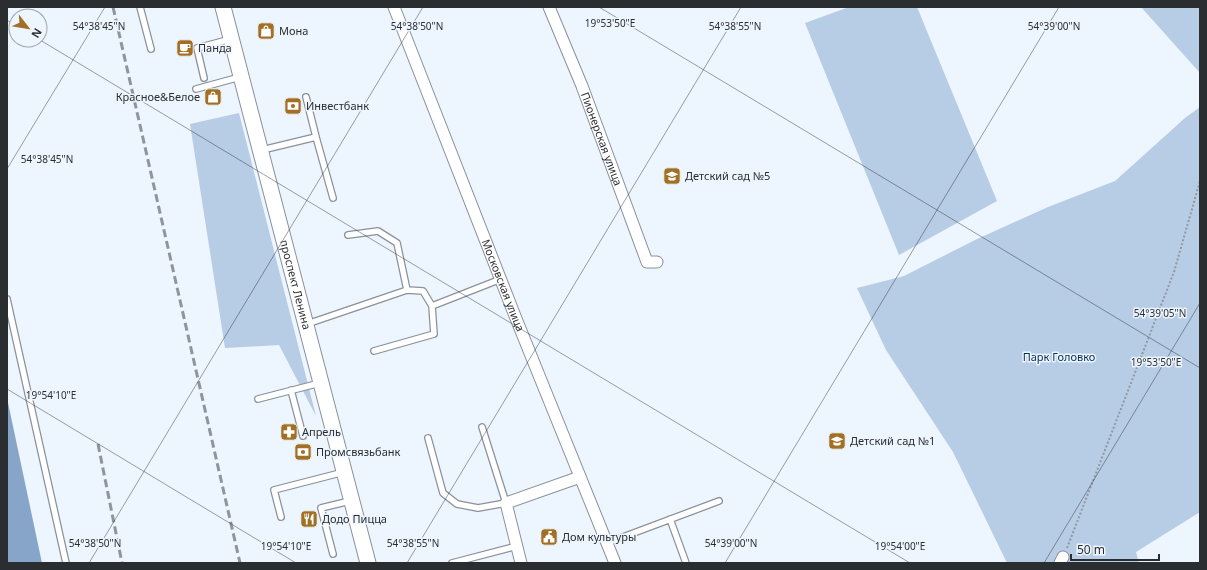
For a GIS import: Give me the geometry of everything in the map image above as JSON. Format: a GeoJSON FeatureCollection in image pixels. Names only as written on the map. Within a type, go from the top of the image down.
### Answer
{"type":"FeatureCollection","features":[{"type":"Feature","properties":{"kind":"main road","name":"проспект Ленина"},"geometry":{"type":"LineString","coordinates":[[223,7],[307,324],[368,563]]}},
{"type":"Feature","properties":{"kind":"street","name":"Московская улица"},"geometry":{"type":"LineString","coordinates":[[394,7],[500,279],[615,563]]}},
{"type":"Feature","properties":{"kind":"street","name":"Пионерская улица"},"geometry":{"type":"LineString","coordinates":[[548,7],[582,86],[647,262],[657,262]]}},
{"type":"Feature","properties":{"kind":"street"},"geometry":{"type":"LineString","coordinates":[[521,563],[506,503],[580,477]]}},
{"type":"Feature","properties":{"kind":"lane"},"geometry":{"type":"LineString","coordinates":[[140,7],[151,49]]}},
{"type":"Feature","properties":{"kind":"lane"},"geometry":{"type":"LineString","coordinates":[[204,78],[197,48],[232,39]]}},
{"type":"Feature","properties":{"kind":"lane"},"geometry":{"type":"LineString","coordinates":[[196,89],[242,76]]}},
{"type":"Feature","properties":{"kind":"lane"},"geometry":{"type":"LineString","coordinates":[[306,96],[333,198]]}},
{"type":"Feature","properties":{"kind":"lane"},"geometry":{"type":"LineString","coordinates":[[261,150],[316,137]]}},
{"type":"Feature","properties":{"kind":"lane"},"geometry":{"type":"LineString","coordinates":[[348,235],[378,231],[397,243],[407,290]]}},
{"type":"Feature","properties":{"kind":"lane"},"geometry":{"type":"LineString","coordinates":[[432,306],[500,279]]}},
{"type":"Feature","properties":{"kind":"lane"},"geometry":{"type":"LineString","coordinates":[[307,324],[407,290],[423,291],[432,306],[434,334],[374,351]]}},
{"type":"Feature","properties":{"kind":"lane"},"geometry":{"type":"LineString","coordinates":[[7,299],[66,563]]}},
{"type":"Feature","properties":{"kind":"lane"},"geometry":{"type":"LineString","coordinates":[[258,399],[322,382]]}},
{"type":"Feature","properties":{"kind":"lane"},"geometry":{"type":"LineString","coordinates":[[291,390],[303,436]]}},
{"type":"Feature","properties":{"kind":"lane"},"geometry":{"type":"LineString","coordinates":[[428,438],[443,493],[457,504],[478,508],[506,503],[482,427]]}},
{"type":"Feature","properties":{"kind":"lane"},"geometry":{"type":"LineString","coordinates":[[281,517],[274,490],[345,471]]}},
{"type":"Feature","properties":{"kind":"lane"},"geometry":{"type":"LineString","coordinates":[[333,554],[321,508],[352,500]]}},
{"type":"Feature","properties":{"kind":"lane"},"geometry":{"type":"LineString","coordinates":[[607,542],[719,501]]}},
{"type":"Feature","properties":{"kind":"lane"},"geometry":{"type":"LineString","coordinates":[[670,519],[686,563]]}},
{"type":"Feature","properties":{"kind":"lane"},"geometry":{"type":"LineString","coordinates":[[452,563],[517,546]]}},
{"type":"Feature","properties":{"kind":"path"},"geometry":{"type":"LineString","coordinates":[[1061,561],[1174,272],[1200,181]]}},
{"type":"Feature","properties":{"kind":"green space"},"geometry":{"type":"Polygon","coordinates":[[[849,7],[917,7],[997,201],[899,255],[805,23],[849,7]]]}},
{"type":"Feature","properties":{"kind":"green space"},"geometry":{"type":"Polygon","coordinates":[[[1141,7],[1200,7],[1200,73],[1141,7]]]}},
{"type":"Feature","properties":{"kind":"green space","name":"Парк Головко"},"geometry":{"type":"Polygon","coordinates":[[[1200,107],[1200,512],[1136,552],[1139,563],[1007,563],[953,452],[886,350],[857,288],[904,276],[975,240],[1048,207],[1115,181],[1185,118],[1200,107]]]}},
{"type":"Feature","properties":{"kind":"green space"},"geometry":{"type":"Polygon","coordinates":[[[239,113],[316,416],[279,345],[225,348],[190,124],[239,113]]]}},
{"type":"Feature","properties":{"kind":"shaded area"},"geometry":{"type":"Polygon","coordinates":[[[7,398],[42,563],[7,563],[7,398]]]}},
{"type":"Feature","properties":{"kind":"railway"},"geometry":{"type":"LineString","coordinates":[[113,7],[240,563]]}},
{"type":"Feature","properties":{"kind":"railway"},"geometry":{"type":"LineString","coordinates":[[98,444],[122,563]]}},
{"type":"Feature","properties":{"kind":"place","name":"Мона"},"geometry":{"type":"Point","coordinates":[266,31]}},
{"type":"Feature","properties":{"kind":"place","name":"Панда"},"geometry":{"type":"Point","coordinates":[185,48]}},
{"type":"Feature","properties":{"kind":"place","name":"Красное&Белое"},"geometry":{"type":"Point","coordinates":[213,97]}},
{"type":"Feature","properties":{"kind":"place","name":"Инвестбанк"},"geometry":{"type":"Point","coordinates":[293,106]}},
{"type":"Feature","properties":{"kind":"place","name":"Детский сад №5"},"geometry":{"type":"Point","coordinates":[672,176]}},
{"type":"Feature","properties":{"kind":"place","name":"Апрель"},"geometry":{"type":"Point","coordinates":[289,432]}},
{"type":"Feature","properties":{"kind":"place","name":"Детский сад №1"},"geometry":{"type":"Point","coordinates":[837,441]}},
{"type":"Feature","properties":{"kind":"place","name":"Промсвязьбанк"},"geometry":{"type":"Point","coordinates":[303,452]}},
{"type":"Feature","properties":{"kind":"place","name":"Додо Пицца"},"geometry":{"type":"Point","coordinates":[309,519]}},
{"type":"Feature","properties":{"kind":"place","name":"Дом культуры"},"geometry":{"type":"Point","coordinates":[549,537]}}]}
